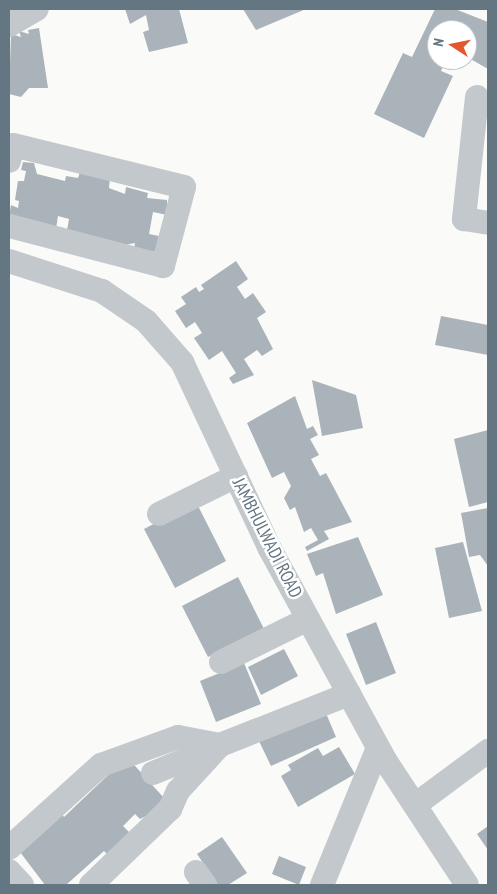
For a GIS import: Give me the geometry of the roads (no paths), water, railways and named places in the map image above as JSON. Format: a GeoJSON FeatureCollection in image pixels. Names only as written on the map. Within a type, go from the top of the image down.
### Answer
{"type":"FeatureCollection","features":[{"type":"Feature","properties":{"kind":"street"},"geometry":{"type":"LineString","coordinates":[[9,25],[37,9]]}},
{"type":"Feature","properties":{"kind":"street"},"geometry":{"type":"LineString","coordinates":[[477,97],[464,219],[488,223]]}},
{"type":"Feature","properties":{"kind":"street"},"geometry":{"type":"LineString","coordinates":[[9,161],[13,144],[184,187],[163,266],[9,226]]}},
{"type":"Feature","properties":{"kind":"street","name":"JAMBHULWADI ROAD"},"geometry":{"type":"LineString","coordinates":[[9,261],[102,291],[146,321],[182,362],[236,476],[308,619],[378,748],[467,885]]}},
{"type":"Feature","properties":{"kind":"street"},"geometry":{"type":"LineString","coordinates":[[159,514],[236,476]]}},
{"type":"Feature","properties":{"kind":"street"},"geometry":{"type":"LineString","coordinates":[[221,662],[308,619]]}},
{"type":"Feature","properties":{"kind":"street"},"geometry":{"type":"LineString","coordinates":[[153,773],[349,694]]}},
{"type":"Feature","properties":{"kind":"street"},"geometry":{"type":"LineString","coordinates":[[9,848],[101,765],[178,737],[220,746]]}},
{"type":"Feature","properties":{"kind":"street"},"geometry":{"type":"LineString","coordinates":[[91,885],[170,809],[178,791],[220,746]]}},
{"type":"Feature","properties":{"kind":"street"},"geometry":{"type":"LineString","coordinates":[[322,885],[378,748]]}},
{"type":"Feature","properties":{"kind":"street"},"geometry":{"type":"LineString","coordinates":[[414,805],[488,751]]}},
{"type":"Feature","properties":{"kind":"street"},"geometry":{"type":"LineString","coordinates":[[9,871],[22,885]]}}]}
